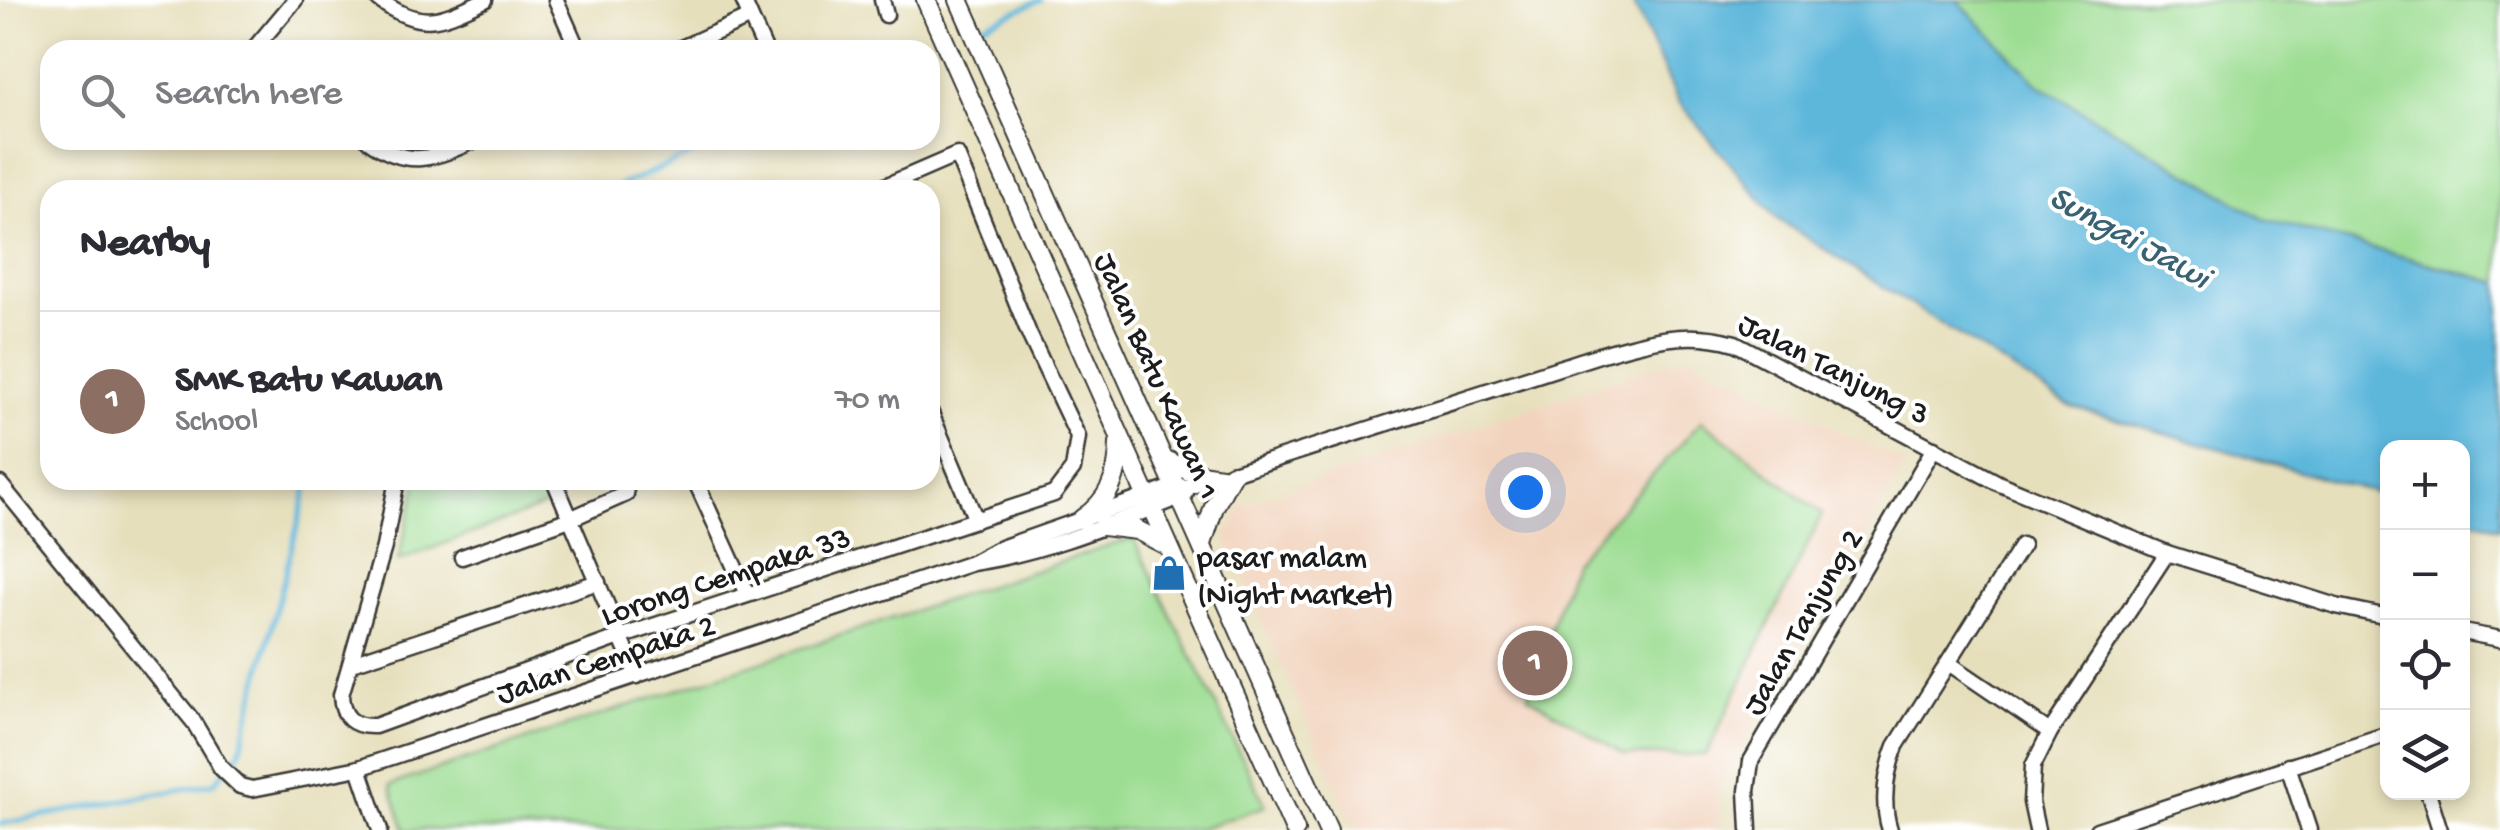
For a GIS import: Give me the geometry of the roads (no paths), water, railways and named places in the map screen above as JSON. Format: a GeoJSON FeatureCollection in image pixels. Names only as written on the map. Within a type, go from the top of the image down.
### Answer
{"type":"FeatureCollection","features":[{"type":"Feature","properties":{"kind":"street"},"geometry":{"type":"LineString","coordinates":[[262,40],[295,0]]}},
{"type":"Feature","properties":{"kind":"street"},"geometry":{"type":"LineString","coordinates":[[379,0],[396,12],[440,20],[485,0]]}},
{"type":"Feature","properties":{"kind":"street"},"geometry":{"type":"LineString","coordinates":[[556,0],[574,40]]}},
{"type":"Feature","properties":{"kind":"street"},"geometry":{"type":"LineString","coordinates":[[742,0],[760,40]]}},
{"type":"Feature","properties":{"kind":"street","name":"Jalan Batu Kawan 1"},"geometry":{"type":"LineString","coordinates":[[958,0],[1164,459],[1182,490],[1328,830]]}},
{"type":"Feature","properties":{"kind":"street","name":"Jalan Batu Kawan 1"},"geometry":{"type":"LineString","coordinates":[[929,5],[1294,830]]}},
{"type":"Feature","properties":{"kind":"street"},"geometry":{"type":"LineString","coordinates":[[698,40],[750,17]]}},
{"type":"Feature","properties":{"kind":"street"},"geometry":{"type":"LineString","coordinates":[[385,150],[395,156],[428,158],[449,150]]}},
{"type":"Feature","properties":{"kind":"street","name":"Lorong Cempaka 33"},"geometry":{"type":"LineString","coordinates":[[352,663],[341,696],[342,709],[349,720],[361,727],[375,726],[620,637],[1054,494],[1073,470],[1078,436],[1030,336],[957,154],[898,180]]}},
{"type":"Feature","properties":{"kind":"street","name":"Jalan Tanjung 3"},"geometry":{"type":"LineString","coordinates":[[1182,490],[1655,338],[1710,336],[1735,343],[2000,484],[2166,552],[2336,606],[2380,615]]}},
{"type":"Feature","properties":{"kind":"street"},"geometry":{"type":"LineString","coordinates":[[1082,519],[1100,507],[1113,484],[1119,460],[1119,434]]}},
{"type":"Feature","properties":{"kind":"street"},"geometry":{"type":"LineString","coordinates":[[940,435],[976,520]]}},
{"type":"Feature","properties":{"kind":"street","name":"Jalan Tanjung 2"},"geometry":{"type":"LineString","coordinates":[[1750,830],[1747,791],[1751,761],[1934,448]]}},
{"type":"Feature","properties":{"kind":"street"},"geometry":{"type":"LineString","coordinates":[[1164,459],[1193,473],[1227,476],[1202,544]]}},
{"type":"Feature","properties":{"kind":"street","name":"Jalan Cempaka 2"},"geometry":{"type":"LineString","coordinates":[[0,484],[193,721],[221,768],[252,789],[358,768],[972,563],[998,549],[1082,519],[1148,503]]}},
{"type":"Feature","properties":{"kind":"street"},"geometry":{"type":"LineString","coordinates":[[352,663],[396,490]]}},
{"type":"Feature","properties":{"kind":"street"},"geometry":{"type":"LineString","coordinates":[[558,490],[636,676]]}},
{"type":"Feature","properties":{"kind":"street"},"geometry":{"type":"LineString","coordinates":[[703,490],[748,594]]}},
{"type":"Feature","properties":{"kind":"street","name":"Jalan Cempaka 2"},"geometry":{"type":"LineString","coordinates":[[972,563],[1002,559],[1103,526],[1182,490]]}},
{"type":"Feature","properties":{"kind":"street"},"geometry":{"type":"LineString","coordinates":[[462,558],[570,520],[626,494]]}},
{"type":"Feature","properties":{"kind":"street"},"geometry":{"type":"LineString","coordinates":[[1103,526],[1137,530],[1168,547]]}},
{"type":"Feature","properties":{"kind":"street"},"geometry":{"type":"LineString","coordinates":[[1890,830],[1887,769],[1896,746],[2022,545]]}},
{"type":"Feature","properties":{"kind":"street"},"geometry":{"type":"LineString","coordinates":[[2037,830],[2030,802],[2033,766],[2050,732],[2166,552]]}},
{"type":"Feature","properties":{"kind":"street"},"geometry":{"type":"LineString","coordinates":[[352,663],[598,582]]}},
{"type":"Feature","properties":{"kind":"street"},"geometry":{"type":"LineString","coordinates":[[2470,633],[2500,639]]}},
{"type":"Feature","properties":{"kind":"street"},"geometry":{"type":"LineString","coordinates":[[1950,664],[2050,732]]}},
{"type":"Feature","properties":{"kind":"street"},"geometry":{"type":"LineString","coordinates":[[2097,830],[2380,737]]}},
{"type":"Feature","properties":{"kind":"street"},"geometry":{"type":"LineString","coordinates":[[2288,766],[2309,830]]}},
{"type":"Feature","properties":{"kind":"street"},"geometry":{"type":"LineString","coordinates":[[358,768],[380,830]]}},
{"type":"Feature","properties":{"kind":"street"},"geometry":{"type":"LineString","coordinates":[[2431,800],[2440,830]]}},
{"type":"Feature","properties":{"kind":"water","name":"Sungai Jawi"},"geometry":{"type":"Polygon","coordinates":[[[1632,0],[1957,0],[2039,85],[2264,219],[2500,283],[2500,528],[2470,519],[2470,440],[2380,440],[2380,494],[2069,406],[1776,218],[1678,101],[1632,0]]]}},
{"type":"Feature","properties":{"kind":"waterway"},"geometry":{"type":"LineString","coordinates":[[977,28],[1041,0]]}},
{"type":"Feature","properties":{"kind":"waterway"},"geometry":{"type":"LineString","coordinates":[[633,180],[702,150]]}},
{"type":"Feature","properties":{"kind":"waterway"},"geometry":{"type":"LineString","coordinates":[[0,824],[214,783],[240,752],[306,490]]}},
{"type":"Feature","properties":{"kind":"place","name":"pasar malam (Night Market)"},"geometry":{"type":"Point","coordinates":[1169,573]}},
{"type":"Feature","properties":{"kind":"place","name":"SMK Batu Kawan"},"geometry":{"type":"Point","coordinates":[1535,663]}}]}
